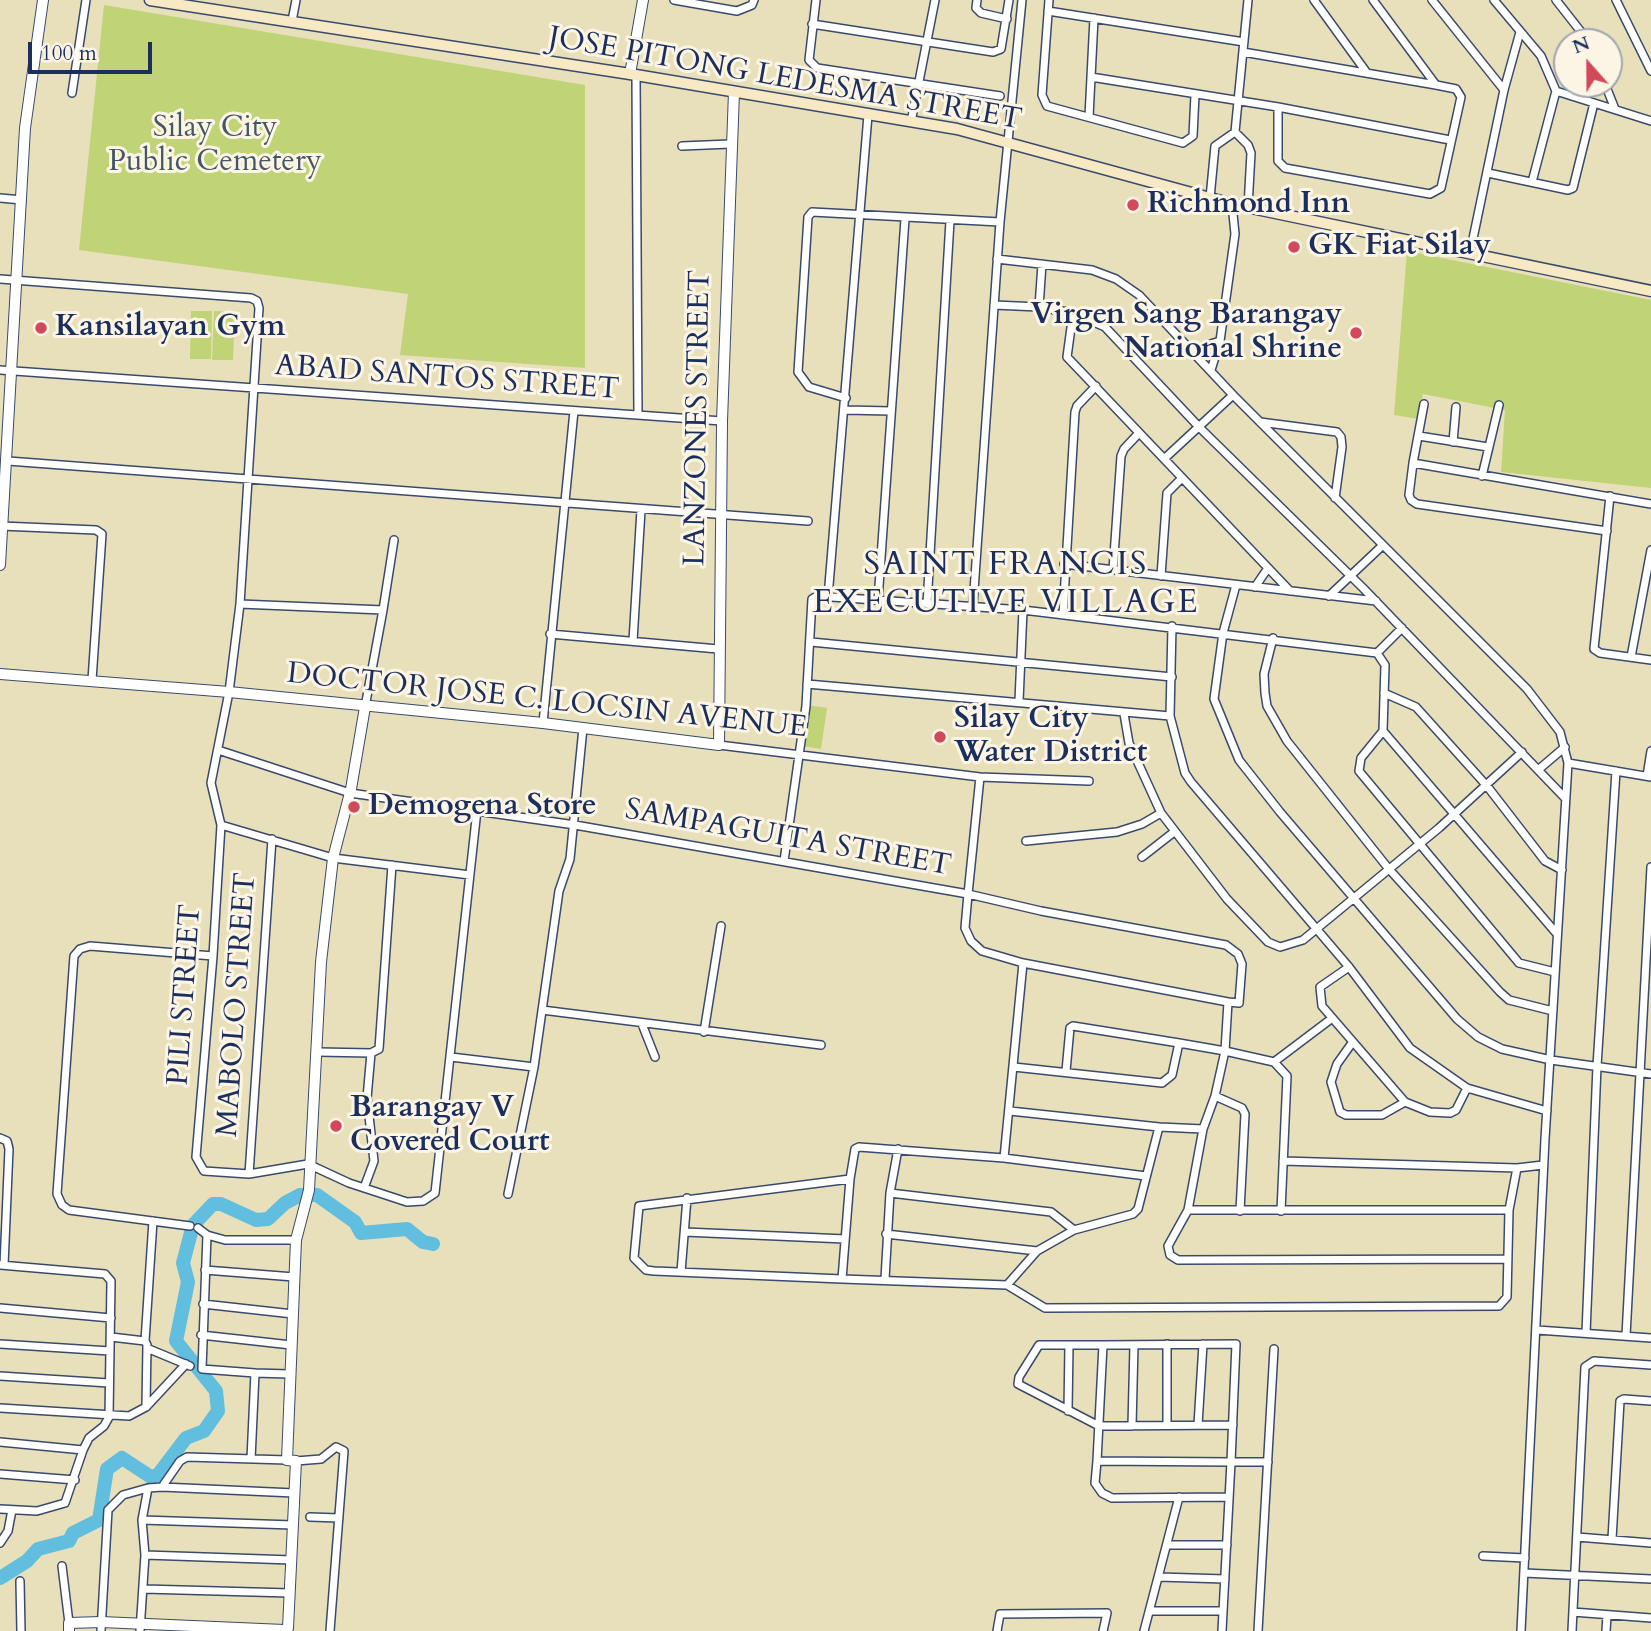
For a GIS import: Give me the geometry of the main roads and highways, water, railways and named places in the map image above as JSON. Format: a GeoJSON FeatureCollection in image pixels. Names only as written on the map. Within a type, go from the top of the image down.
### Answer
{"type":"FeatureCollection","features":[{"type":"Feature","properties":{"kind":"main road","name":"JOSE PITONG LEDESMA STREET"},"geometry":{"type":"LineString","coordinates":[[150,0],[633,75],[957,129],[1248,208],[1651,291]]}},
{"type":"Feature","properties":{"kind":"waterway"},"geometry":{"type":"LineString","coordinates":[[0,1578],[27,1561],[38,1549],[69,1541],[73,1533],[99,1520],[107,1469],[122,1458],[151,1477],[158,1475],[186,1438],[204,1431],[218,1411],[216,1391],[176,1341],[188,1282],[183,1263],[193,1225],[213,1204],[221,1204],[256,1220],[268,1219],[285,1203],[300,1195],[317,1195],[355,1222],[361,1233],[407,1229],[423,1242],[433,1244]]}},
{"type":"Feature","properties":{"kind":"place","name":"Richmond Inn"},"geometry":{"type":"Point","coordinates":[1133,205]}},
{"type":"Feature","properties":{"kind":"place","name":"GK Fiat Silay"},"geometry":{"type":"Point","coordinates":[1294,247]}},
{"type":"Feature","properties":{"kind":"place","name":"Kansilayan Gym"},"geometry":{"type":"Point","coordinates":[41,328]}},
{"type":"Feature","properties":{"kind":"place","name":"Virgen Sang Barangay National Shrine"},"geometry":{"type":"Point","coordinates":[1356,333]}},
{"type":"Feature","properties":{"kind":"place","name":"Silay City Water District"},"geometry":{"type":"Point","coordinates":[940,737]}},
{"type":"Feature","properties":{"kind":"place","name":"Demogena Store"},"geometry":{"type":"Point","coordinates":[354,807]}},
{"type":"Feature","properties":{"kind":"place","name":"Barangay V Covered Court"},"geometry":{"type":"Point","coordinates":[336,1126]}},
{"type":"Feature","properties":{"kind":"district","name":"SAINT FRANCIS EXECUTIVE VILLAGE"},"geometry":{"type":"Point","coordinates":[1006,585]}},
{"type":"Feature","properties":{"kind":"park label","name":"Silay City Public Cemetery"},"geometry":{"type":"Point","coordinates":[215,146]}}]}
